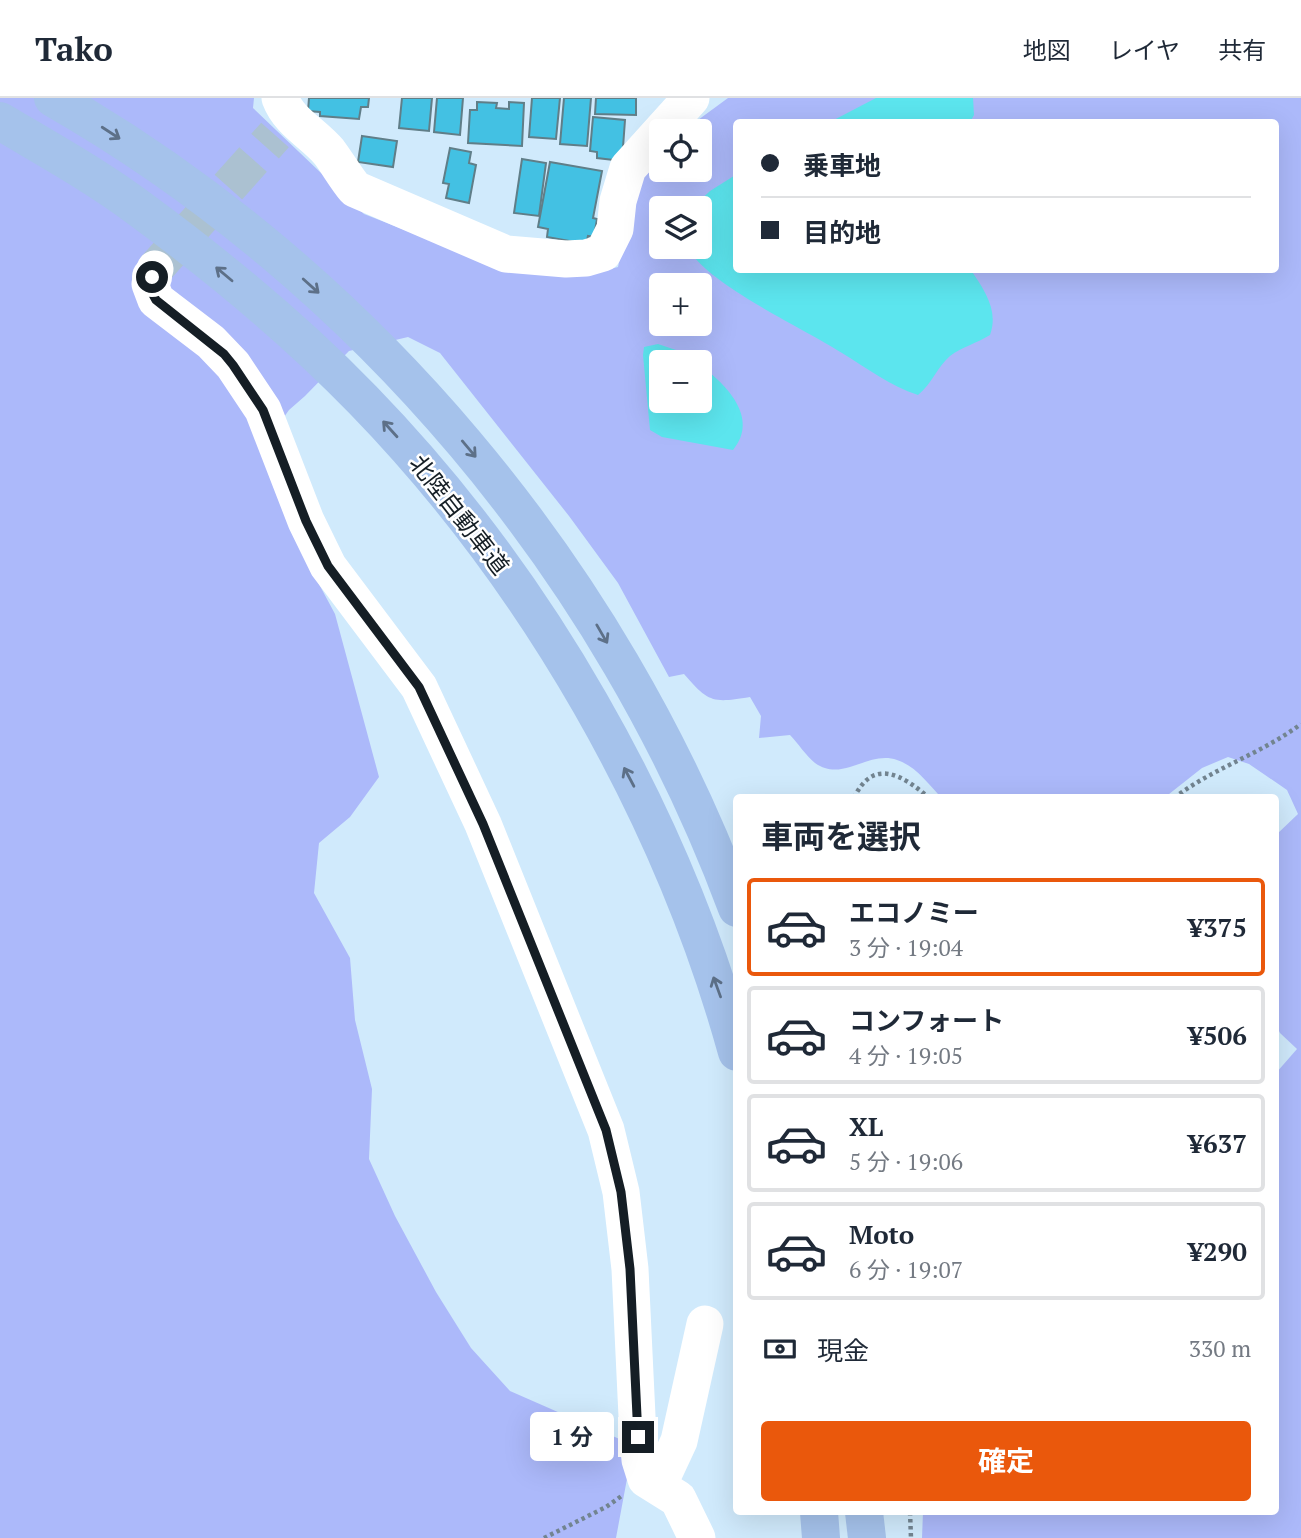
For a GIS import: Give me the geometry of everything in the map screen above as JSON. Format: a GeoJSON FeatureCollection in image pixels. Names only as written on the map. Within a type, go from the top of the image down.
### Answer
{"type":"FeatureCollection","features":[{"type":"Feature","properties":{"kind":"highway","name":"北陸自動車道"},"geometry":{"type":"LineString","coordinates":[[53,98],[172,174],[242,226],[314,288],[386,358],[467,446],[532,528],[612,652],[687,788],[733,898]]}},
{"type":"Feature","properties":{"kind":"highway","name":"北陸自動車道"},"geometry":{"type":"LineString","coordinates":[[0,121],[137,206],[211,262],[286,327],[363,400],[434,478],[503,568],[549,636],[596,715],[645,808],[688,906],[733,1038]]}},
{"type":"Feature","properties":{"kind":"highway"},"geometry":{"type":"LineString","coordinates":[[819,1515],[821,1538]]}},
{"type":"Feature","properties":{"kind":"highway"},"geometry":{"type":"LineString","coordinates":[[864,1515],[867,1538]]}},
{"type":"Feature","properties":{"kind":"street"},"geometry":{"type":"LineString","coordinates":[[283,117],[330,153],[342,174],[355,189],[506,254],[566,259],[586,258],[603,253],[615,229],[618,201],[628,168],[691,98]]}},
{"type":"Feature","properties":{"kind":"street"},"geometry":{"type":"LineString","coordinates":[[155,269],[150,284],[152,295],[224,354],[263,410],[306,521],[328,566],[419,687],[450,749],[520,911],[606,1130],[621,1192],[630,1269],[640,1460],[652,1483],[678,1499],[697,1538]]}},
{"type":"Feature","properties":{"kind":"street"},"geometry":{"type":"LineString","coordinates":[[652,1483],[679,1441],[705,1324]]}},
{"type":"Feature","properties":{"kind":"path"},"geometry":{"type":"LineString","coordinates":[[1180,794],[1264,749],[1301,724]]}},
{"type":"Feature","properties":{"kind":"path"},"geometry":{"type":"LineString","coordinates":[[857,794],[868,777],[881,772],[899,777],[923,794]]}},
{"type":"Feature","properties":{"kind":"path"},"geometry":{"type":"LineString","coordinates":[[544,1538],[652,1483]]}},
{"type":"Feature","properties":{"kind":"path"},"geometry":{"type":"LineString","coordinates":[[910,1515],[911,1538]]}},
{"type":"Feature","properties":{"kind":"shaded area"},"geometry":{"type":"Polygon","coordinates":[[[0,98],[254,98],[253,108],[364,214],[509,271],[591,274],[618,267],[636,186],[649,169],[649,182],[712,182],[712,119],[699,119],[728,98],[1301,98],[1301,1538],[922,1538],[923,1515],[1279,1515],[1279,1070],[1297,1049],[1279,1031],[1279,832],[1298,814],[1287,790],[1249,764],[1228,757],[1202,768],[1169,794],[938,794],[916,771],[897,760],[876,759],[836,770],[815,763],[790,735],[759,738],[761,716],[750,697],[712,699],[684,674],[669,677],[618,583],[569,516],[440,353],[408,337],[349,351],[289,410],[262,448],[297,543],[335,614],[379,777],[350,817],[319,843],[314,893],[350,958],[355,1020],[372,1089],[369,1159],[395,1216],[436,1292],[471,1348],[510,1391],[624,1441],[629,1468],[616,1538],[0,1538],[0,98]]]}},
{"type":"Feature","properties":{"kind":"shaded area"},"geometry":{"type":"Polygon","coordinates":[[[876,98],[973,98],[972,119],[836,119],[876,98]]]}},
{"type":"Feature","properties":{"kind":"shaded area"},"geometry":{"type":"Polygon","coordinates":[[[733,177],[733,273],[973,273],[991,309],[993,317],[990,335],[950,356],[918,395],[888,382],[735,291],[698,262],[696,259],[712,259],[712,196],[705,196],[733,177]]]}},
{"type":"Feature","properties":{"kind":"shaded area"},"geometry":{"type":"Polygon","coordinates":[[[658,344],[676,350],[649,350],[649,413],[712,413],[712,375],[729,392],[741,414],[743,426],[733,450],[662,437],[650,430],[644,347],[658,344]]]}},
{"type":"Feature","properties":{"kind":"building"},"geometry":{"type":"Polygon","coordinates":[[[309,98],[369,98],[368,107],[361,107],[359,119],[320,116],[320,112],[308,111],[309,98]]]}},
{"type":"Feature","properties":{"kind":"building"},"geometry":{"type":"Polygon","coordinates":[[[402,98],[432,98],[429,131],[399,128],[402,98]]]}},
{"type":"Feature","properties":{"kind":"building"},"geometry":{"type":"Polygon","coordinates":[[[437,98],[463,98],[460,135],[434,132],[437,98]]]}},
{"type":"Feature","properties":{"kind":"building"},"geometry":{"type":"Polygon","coordinates":[[[532,98],[560,98],[556,139],[529,137],[532,98]]]}},
{"type":"Feature","properties":{"kind":"building"},"geometry":{"type":"Polygon","coordinates":[[[564,98],[591,98],[587,146],[560,144],[564,98]]]}},
{"type":"Feature","properties":{"kind":"building"},"geometry":{"type":"Polygon","coordinates":[[[596,98],[636,98],[636,115],[595,114],[596,98]]]}},
{"type":"Feature","properties":{"kind":"building"},"geometry":{"type":"Polygon","coordinates":[[[477,102],[497,103],[496,108],[509,109],[509,102],[524,103],[522,146],[468,143],[470,110],[477,110],[477,102]]]}},
{"type":"Feature","properties":{"kind":"building"},"geometry":{"type":"Polygon","coordinates":[[[593,117],[625,120],[622,161],[597,158],[597,152],[590,151],[593,117]]]}},
{"type":"Feature","properties":{"kind":"building"},"geometry":{"type":"Polygon","coordinates":[[[362,136],[397,141],[393,167],[358,162],[362,136]]]}},
{"type":"Feature","properties":{"kind":"building"},"geometry":{"type":"Polygon","coordinates":[[[450,148],[471,152],[469,163],[476,165],[469,203],[446,198],[449,184],[443,183],[450,148]]]}},
{"type":"Feature","properties":{"kind":"building"},"geometry":{"type":"Polygon","coordinates":[[[522,159],[546,163],[539,216],[514,213],[522,159]]]}},
{"type":"Feature","properties":{"kind":"building"},"geometry":{"type":"Polygon","coordinates":[[[550,162],[602,171],[593,218],[597,219],[594,237],[588,236],[586,244],[547,237],[548,229],[538,227],[550,162]]]}},
{"type":"Feature","properties":{"kind":"tunnel"},"geometry":{"type":"LineString","coordinates":[[155,269],[275,135]]}},
{"type":"Feature","properties":{"kind":"route"},"geometry":{"type":"LineString","coordinates":[[152,277],[150,289],[156,300],[224,354],[263,410],[306,521],[328,566],[419,687],[450,749],[520,911],[606,1130],[621,1192],[630,1269],[638,1437]]}}]}
